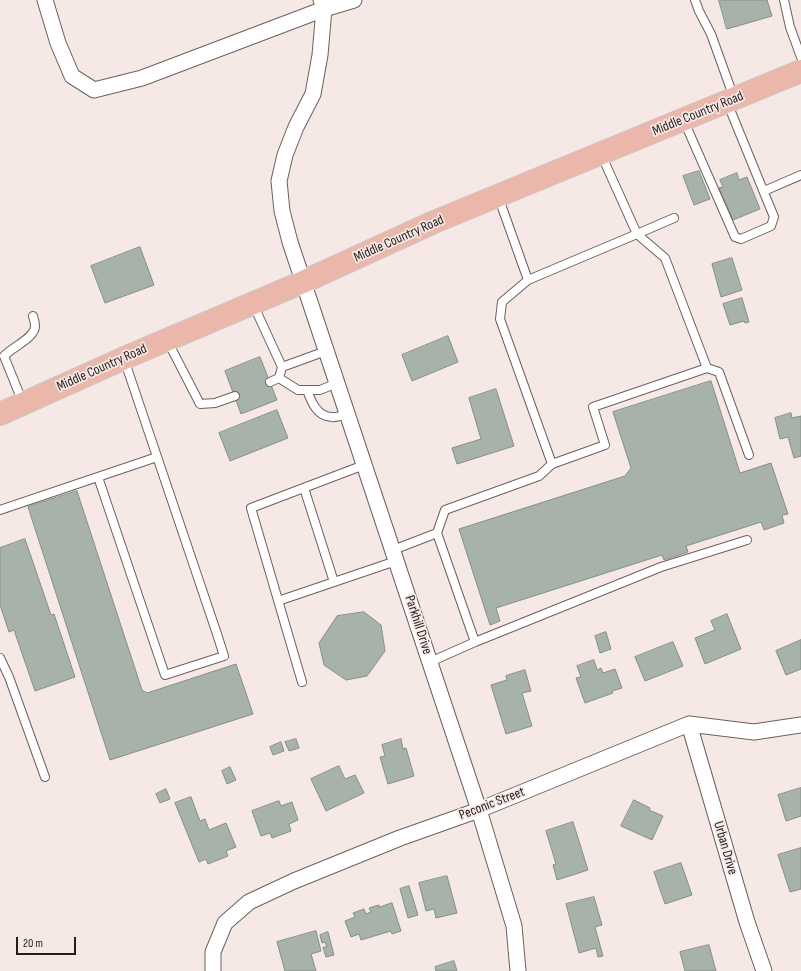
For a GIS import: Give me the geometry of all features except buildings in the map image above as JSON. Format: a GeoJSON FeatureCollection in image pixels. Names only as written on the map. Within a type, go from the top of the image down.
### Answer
{"type":"FeatureCollection","features":[{"type":"Feature","properties":{"kind":"main road","name":"Middle Country Road"},"geometry":{"type":"LineString","coordinates":[[0,414],[123,358],[303,282],[434,222],[801,71]]}},
{"type":"Feature","properties":{"kind":"street"},"geometry":{"type":"LineString","coordinates":[[45,0],[58,43],[72,76],[94,90],[142,78],[323,4],[354,0]]}},
{"type":"Feature","properties":{"kind":"street","name":"Parkhill Drive"},"geometry":{"type":"LineString","coordinates":[[323,4],[320,55],[312,94],[296,127],[285,155],[280,181],[282,211],[303,282],[479,810],[514,926],[518,971]]}},
{"type":"Feature","properties":{"kind":"street","name":"Peconic Street"},"geometry":{"type":"LineString","coordinates":[[213,971],[213,952],[225,923],[249,902],[294,881],[400,838],[479,810],[689,724],[754,732],[801,724]]}},
{"type":"Feature","properties":{"kind":"street","name":"Urban Drive"},"geometry":{"type":"LineString","coordinates":[[689,724],[747,922],[764,971]]}},
{"type":"Feature","properties":{"kind":"lane"},"geometry":{"type":"LineString","coordinates":[[683,120],[735,237],[741,239],[771,226],[774,217],[730,100],[711,34],[695,0]]}},
{"type":"Feature","properties":{"kind":"lane"},"geometry":{"type":"LineString","coordinates":[[784,0],[790,27],[801,57]]}},
{"type":"Feature","properties":{"kind":"lane"},"geometry":{"type":"LineString","coordinates":[[601,154],[637,234],[665,258],[706,368]]}},
{"type":"Feature","properties":{"kind":"lane"},"geometry":{"type":"LineString","coordinates":[[764,191],[801,175]]}},
{"type":"Feature","properties":{"kind":"lane"},"geometry":{"type":"LineString","coordinates":[[498,196],[528,280]]}},
{"type":"Feature","properties":{"kind":"lane"},"geometry":{"type":"LineString","coordinates":[[552,464],[500,319],[502,302],[528,280],[674,218]]}},
{"type":"Feature","properties":{"kind":"lane"},"geometry":{"type":"LineString","coordinates":[[253,303],[282,366],[279,378]]}},
{"type":"Feature","properties":{"kind":"lane"},"geometry":{"type":"LineString","coordinates":[[23,404],[4,356],[29,337],[33,332],[35,326],[33,316]]}},
{"type":"Feature","properties":{"kind":"lane"},"geometry":{"type":"LineString","coordinates":[[167,340],[200,404],[215,404],[235,396]]}},
{"type":"Feature","properties":{"kind":"lane"},"geometry":{"type":"LineString","coordinates":[[282,366],[326,351]]}},
{"type":"Feature","properties":{"kind":"lane"},"geometry":{"type":"LineString","coordinates":[[98,477],[165,675],[224,656],[123,358]]}},
{"type":"Feature","properties":{"kind":"lane"},"geometry":{"type":"LineString","coordinates":[[475,642],[437,533],[445,510],[539,476],[552,464],[605,445],[593,407],[706,368],[719,372],[749,455]]}},
{"type":"Feature","properties":{"kind":"lane"},"geometry":{"type":"LineString","coordinates":[[270,382],[279,378]]}},
{"type":"Feature","properties":{"kind":"lane"},"geometry":{"type":"LineString","coordinates":[[279,378],[298,390],[320,390],[337,383]]}},
{"type":"Feature","properties":{"kind":"lane"},"geometry":{"type":"LineString","coordinates":[[307,390],[316,409],[324,415],[331,418],[347,414]]}},
{"type":"Feature","properties":{"kind":"lane"},"geometry":{"type":"LineString","coordinates":[[0,510],[157,457]]}},
{"type":"Feature","properties":{"kind":"lane"},"geometry":{"type":"LineString","coordinates":[[302,682],[251,508],[364,465]]}},
{"type":"Feature","properties":{"kind":"lane"},"geometry":{"type":"LineString","coordinates":[[304,488],[334,582]]}},
{"type":"Feature","properties":{"kind":"lane"},"geometry":{"type":"LineString","coordinates":[[278,601],[334,582],[395,555],[437,533]]}},
{"type":"Feature","properties":{"kind":"lane"},"geometry":{"type":"LineString","coordinates":[[430,662],[475,642],[661,567],[747,540]]}},
{"type":"Feature","properties":{"kind":"lane"},"geometry":{"type":"LineString","coordinates":[[0,658],[9,677],[45,777]]}}]}
